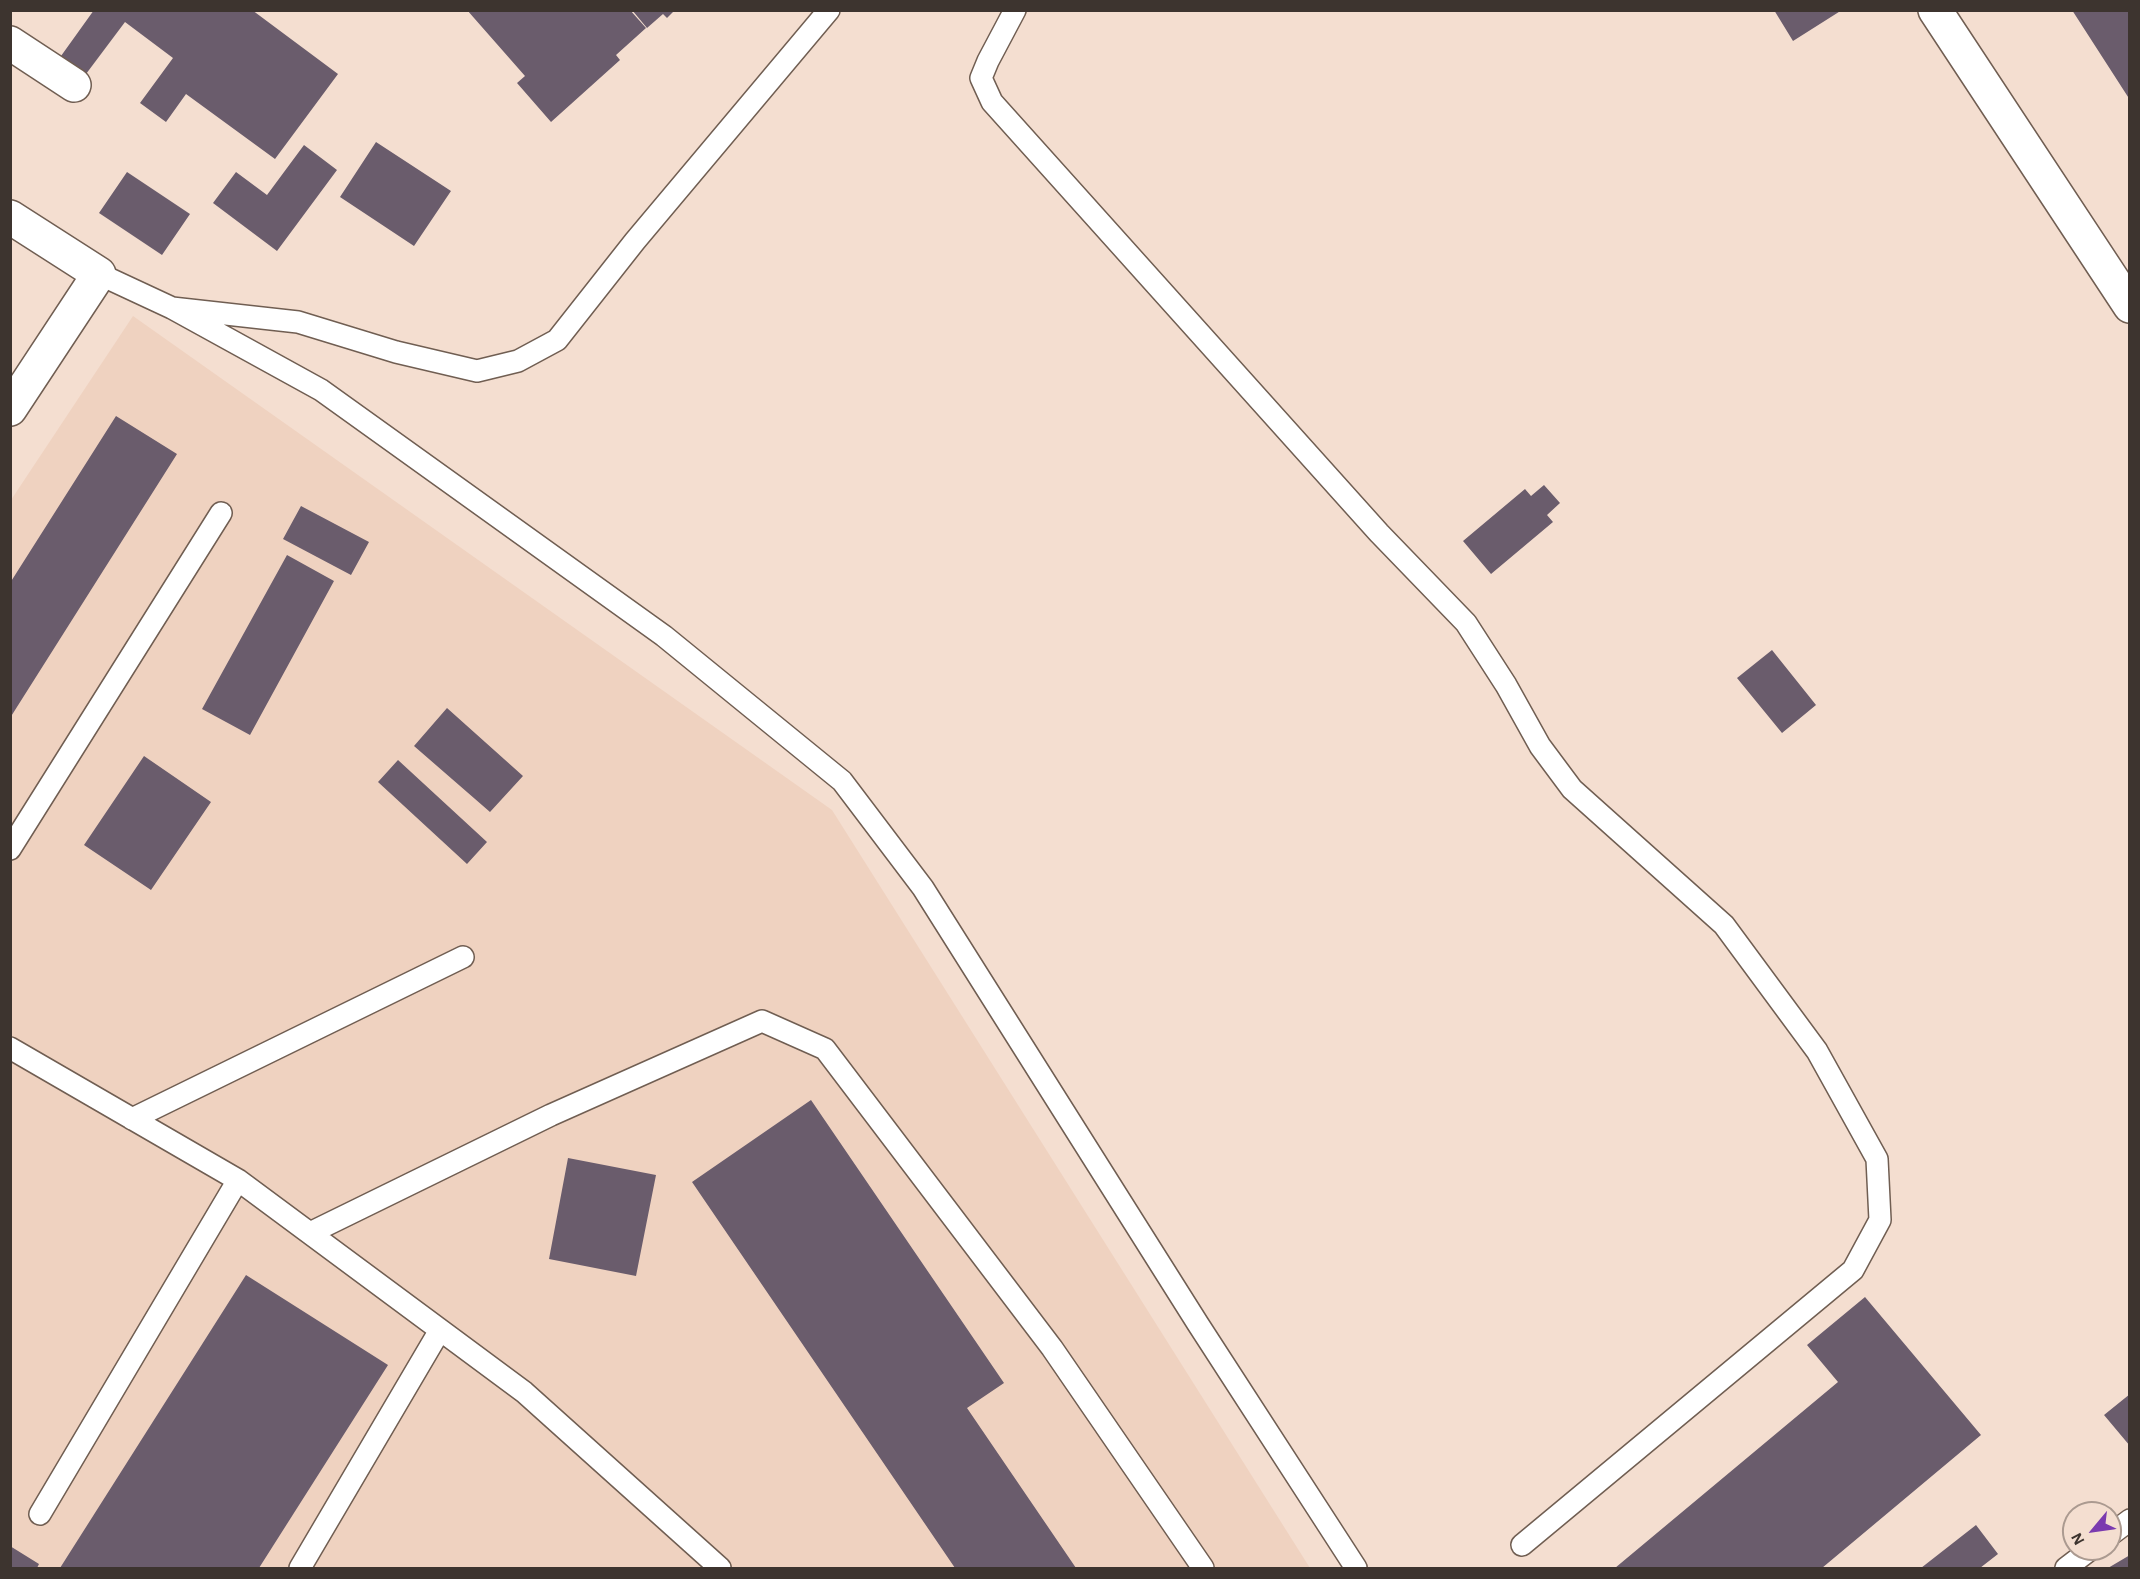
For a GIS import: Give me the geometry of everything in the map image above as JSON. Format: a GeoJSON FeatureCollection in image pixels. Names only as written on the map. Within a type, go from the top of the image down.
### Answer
{"type":"FeatureCollection","features":[{"type":"Feature","properties":{"kind":"street"},"geometry":{"type":"LineString","coordinates":[[1935,10],[2130,306]]}},
{"type":"Feature","properties":{"kind":"street"},"geometry":{"type":"LineString","coordinates":[[10,44],[74,85]]}},
{"type":"Feature","properties":{"kind":"street"},"geometry":{"type":"LineString","coordinates":[[10,217],[99,274],[10,409]]}},
{"type":"Feature","properties":{"kind":"lane"},"geometry":{"type":"LineString","coordinates":[[172,308],[298,322],[396,352],[477,371],[518,361],[557,340],[635,241],[829,10]]}},
{"type":"Feature","properties":{"kind":"lane"},"geometry":{"type":"LineString","coordinates":[[1015,10],[981,78],[992,102],[1380,533],[1466,623],[1506,685],[1540,746],[1572,789],[1724,925],[1817,1051],[1877,1160],[1880,1220],[1854,1269],[1522,1545]]}},
{"type":"Feature","properties":{"kind":"lane"},"geometry":{"type":"LineString","coordinates":[[99,274],[172,308],[321,390],[664,636],[842,781],[923,888],[1198,1324],[1356,1569]]}},
{"type":"Feature","properties":{"kind":"lane"},"geometry":{"type":"LineString","coordinates":[[10,849],[221,513]]}},
{"type":"Feature","properties":{"kind":"lane"},"geometry":{"type":"LineString","coordinates":[[132,1119],[463,957]]}},
{"type":"Feature","properties":{"kind":"lane"},"geometry":{"type":"LineString","coordinates":[[310,1233],[550,1115],[762,1021],[825,1049],[1052,1348],[1203,1569]]}},
{"type":"Feature","properties":{"kind":"lane"},"geometry":{"type":"LineString","coordinates":[[10,1048],[238,1180],[524,1392],[720,1569]]}},
{"type":"Feature","properties":{"kind":"lane"},"geometry":{"type":"LineString","coordinates":[[40,1514],[238,1180]]}},
{"type":"Feature","properties":{"kind":"lane"},"geometry":{"type":"LineString","coordinates":[[300,1569],[440,1330]]}},
{"type":"Feature","properties":{"kind":"shaded area"},"geometry":{"type":"Polygon","coordinates":[[[133,316],[832,810],[1310,1568],[11,1568],[11,500],[133,316]]]}},
{"type":"Feature","properties":{"kind":"building"},"geometry":{"type":"Polygon","coordinates":[[[94,10],[252,10],[338,74],[275,159],[186,94],[166,122],[140,103],[173,58],[125,22],[86,74],[61,56],[94,10]]]}},
{"type":"Feature","properties":{"kind":"building"},"geometry":{"type":"Polygon","coordinates":[[[467,10],[630,10],[646,28],[616,55],[620,60],[551,122],[517,83],[525,76],[467,10]]]}},
{"type":"Feature","properties":{"kind":"building"},"geometry":{"type":"Polygon","coordinates":[[[632,10],[675,10],[667,18],[663,14],[647,28],[632,10]]]}},
{"type":"Feature","properties":{"kind":"building"},"geometry":{"type":"Polygon","coordinates":[[[1774,10],[1842,10],[1793,41],[1774,10]]]}},
{"type":"Feature","properties":{"kind":"building"},"geometry":{"type":"Polygon","coordinates":[[[2072,10],[2130,10],[2130,100],[2072,10]]]}},
{"type":"Feature","properties":{"kind":"building"},"geometry":{"type":"Polygon","coordinates":[[[376,142],[451,191],[414,246],[340,197],[376,142]]]}},
{"type":"Feature","properties":{"kind":"building"},"geometry":{"type":"Polygon","coordinates":[[[304,145],[337,170],[277,251],[213,203],[236,172],[267,195],[304,145]]]}},
{"type":"Feature","properties":{"kind":"building"},"geometry":{"type":"Polygon","coordinates":[[[127,172],[190,214],[162,255],[99,213],[127,172]]]}},
{"type":"Feature","properties":{"kind":"building"},"geometry":{"type":"Polygon","coordinates":[[[116,416],[177,454],[10,718],[10,583],[116,416]]]}},
{"type":"Feature","properties":{"kind":"building"},"geometry":{"type":"Polygon","coordinates":[[[1544,485],[1560,503],[1547,515],[1553,522],[1491,574],[1463,541],[1525,489],[1531,496],[1544,485]]]}},
{"type":"Feature","properties":{"kind":"building"},"geometry":{"type":"Polygon","coordinates":[[[301,506],[369,542],[351,575],[283,539],[301,506]]]}},
{"type":"Feature","properties":{"kind":"building"},"geometry":{"type":"Polygon","coordinates":[[[287,555],[334,581],[250,735],[202,709],[287,555]]]}},
{"type":"Feature","properties":{"kind":"building"},"geometry":{"type":"Polygon","coordinates":[[[1772,650],[1816,705],[1782,733],[1737,678],[1772,650]]]}},
{"type":"Feature","properties":{"kind":"building"},"geometry":{"type":"Polygon","coordinates":[[[447,708],[523,776],[490,812],[414,746],[447,708]]]}},
{"type":"Feature","properties":{"kind":"building"},"geometry":{"type":"Polygon","coordinates":[[[144,756],[211,802],[151,890],[84,845],[144,756]]]}},
{"type":"Feature","properties":{"kind":"building"},"geometry":{"type":"Polygon","coordinates":[[[398,760],[487,842],[467,864],[378,782],[398,760]]]}},
{"type":"Feature","properties":{"kind":"building"},"geometry":{"type":"Polygon","coordinates":[[[811,1100],[1004,1383],[967,1408],[1076,1568],[955,1568],[692,1182],[811,1100]]]}},
{"type":"Feature","properties":{"kind":"building"},"geometry":{"type":"Polygon","coordinates":[[[568,1158],[656,1175],[636,1276],[549,1259],[568,1158]]]}},
{"type":"Feature","properties":{"kind":"building"},"geometry":{"type":"Polygon","coordinates":[[[246,1275],[388,1365],[259,1568],[60,1568],[246,1275]]]}},
{"type":"Feature","properties":{"kind":"building"},"geometry":{"type":"Polygon","coordinates":[[[1865,1297],[1981,1435],[1822,1568],[1615,1568],[1838,1382],[1807,1345],[1865,1297]]]}},
{"type":"Feature","properties":{"kind":"building"},"geometry":{"type":"Polygon","coordinates":[[[2130,1394],[2130,1446],[2104,1415],[2130,1394]]]}},
{"type":"Feature","properties":{"kind":"building"},"geometry":{"type":"Polygon","coordinates":[[[1976,1525],[1998,1554],[1980,1568],[1921,1568],[1976,1525]]]}},
{"type":"Feature","properties":{"kind":"building"},"geometry":{"type":"Polygon","coordinates":[[[10,1546],[39,1564],[37,1568],[10,1568],[10,1546]]]}},
{"type":"Feature","properties":{"kind":"building"},"geometry":{"type":"Polygon","coordinates":[[[2130,1555],[2130,1568],[2108,1568],[2122,1561],[2130,1555]]]}}]}
